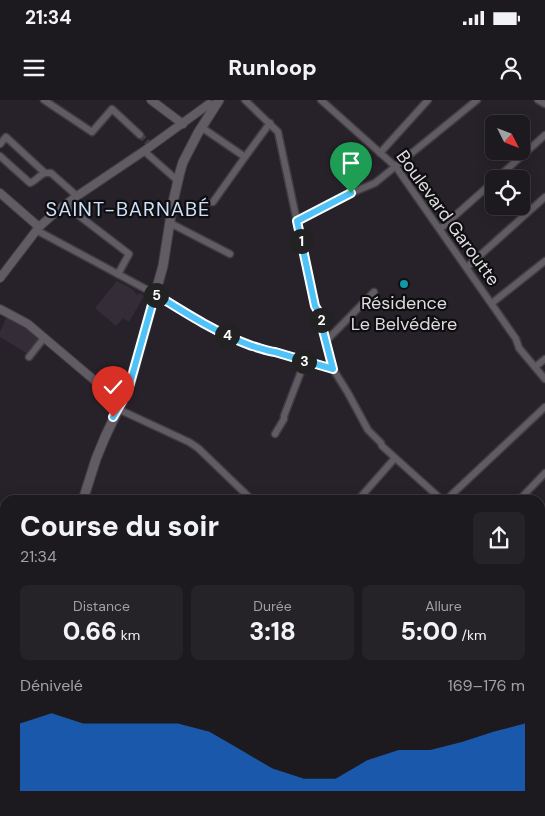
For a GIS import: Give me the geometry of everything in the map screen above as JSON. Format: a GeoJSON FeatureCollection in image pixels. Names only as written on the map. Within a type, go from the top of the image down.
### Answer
{"type":"FeatureCollection","features":[{"type":"Feature","properties":{"kind":"main road"},"geometry":{"type":"LineString","coordinates":[[85,495],[105,437],[129,387],[163,266],[183,162],[216,103]]}},
{"type":"Feature","properties":{"kind":"street"},"geometry":{"type":"LineString","coordinates":[[44,100],[92,132],[112,109],[140,135]]}},
{"type":"Feature","properties":{"kind":"street"},"geometry":{"type":"LineString","coordinates":[[151,100],[183,124]]}},
{"type":"Feature","properties":{"kind":"street"},"geometry":{"type":"LineString","coordinates":[[245,100],[278,132],[315,306],[318,311],[333,369],[348,392],[368,430],[382,446],[435,494]]}},
{"type":"Feature","properties":{"kind":"street","name":"Boulevard Garoutte"},"geometry":{"type":"LineString","coordinates":[[322,100],[396,167],[492,302],[516,338],[519,348],[545,379]]}},
{"type":"Feature","properties":{"kind":"street"},"geometry":{"type":"LineString","coordinates":[[380,153],[428,100]]}},
{"type":"Feature","properties":{"kind":"street"},"geometry":{"type":"LineString","coordinates":[[297,221],[351,193],[375,183],[477,100]]}},
{"type":"Feature","properties":{"kind":"street"},"geometry":{"type":"LineString","coordinates":[[538,100],[545,104]]}},
{"type":"Feature","properties":{"kind":"street"},"geometry":{"type":"LineString","coordinates":[[0,278],[37,229],[65,205],[144,151],[150,144],[183,124],[208,104],[216,103]]}},
{"type":"Feature","properties":{"kind":"street"},"geometry":{"type":"LineString","coordinates":[[213,202],[270,123]]}},
{"type":"Feature","properties":{"kind":"street"},"geometry":{"type":"LineString","coordinates":[[201,127],[245,157]]}},
{"type":"Feature","properties":{"kind":"street"},"geometry":{"type":"LineString","coordinates":[[506,170],[545,135]]}},
{"type":"Feature","properties":{"kind":"street"},"geometry":{"type":"LineString","coordinates":[[0,144],[6,137],[45,173]]}},
{"type":"Feature","properties":{"kind":"street"},"geometry":{"type":"LineString","coordinates":[[144,151],[178,181]]}},
{"type":"Feature","properties":{"kind":"street"},"geometry":{"type":"LineString","coordinates":[[0,156],[30,183],[34,182],[40,175],[52,173],[77,196]]}},
{"type":"Feature","properties":{"kind":"street"},"geometry":{"type":"LineString","coordinates":[[440,229],[485,189]]}},
{"type":"Feature","properties":{"kind":"street"},"geometry":{"type":"LineString","coordinates":[[0,193],[37,229],[223,334],[269,352],[275,352],[333,369]]}},
{"type":"Feature","properties":{"kind":"street"},"geometry":{"type":"LineString","coordinates":[[467,267],[545,197]]}},
{"type":"Feature","properties":{"kind":"street"},"geometry":{"type":"LineString","coordinates":[[65,205],[129,254],[118,274]]}},
{"type":"Feature","properties":{"kind":"street"},"geometry":{"type":"LineString","coordinates":[[170,223],[230,254]]}},
{"type":"Feature","properties":{"kind":"street"},"geometry":{"type":"LineString","coordinates":[[492,302],[545,260]]}},
{"type":"Feature","properties":{"kind":"street"},"geometry":{"type":"LineString","coordinates":[[326,341],[374,292]]}},
{"type":"Feature","properties":{"kind":"street"},"geometry":{"type":"LineString","coordinates":[[0,310],[28,324],[113,396],[120,406],[198,448],[247,495]]}},
{"type":"Feature","properties":{"kind":"street"},"geometry":{"type":"LineString","coordinates":[[29,357],[44,338]]}},
{"type":"Feature","properties":{"kind":"street"},"geometry":{"type":"LineString","coordinates":[[535,367],[545,359]]}},
{"type":"Feature","properties":{"kind":"street"},"geometry":{"type":"LineString","coordinates":[[275,434],[284,419],[305,361]]}},
{"type":"Feature","properties":{"kind":"street"},"geometry":{"type":"LineString","coordinates":[[451,495],[545,407]]}},
{"type":"Feature","properties":{"kind":"street"},"geometry":{"type":"LineString","coordinates":[[362,495],[395,458]]}},
{"type":"Feature","properties":{"kind":"street"},"geometry":{"type":"LineString","coordinates":[[524,495],[545,473]]}},
{"type":"Feature","properties":{"kind":"shaded area"},"geometry":{"type":"Polygon","coordinates":[[[117,281],[134,290],[137,295],[140,293],[144,296],[129,322],[123,318],[116,326],[95,308],[117,281]]]}},
{"type":"Feature","properties":{"kind":"shaded area"},"geometry":{"type":"Polygon","coordinates":[[[7,316],[40,340],[28,354],[0,337],[0,332],[7,316]]]}},
{"type":"Feature","properties":{"kind":"tunnel"},"geometry":{"type":"LineString","coordinates":[[140,135],[148,143]]}},
{"type":"Feature","properties":{"kind":"place","name":"Résidence Le Belvédère"},"geometry":{"type":"Point","coordinates":[404,284]}},
{"type":"Feature","properties":{"kind":"district","name":"SAINT-BARNABÉ"},"geometry":{"type":"Point","coordinates":[128,209]}},
{"type":"Feature","properties":{"kind":"route"},"geometry":{"type":"LineString","coordinates":[[113,417],[129,387],[155,294],[217,331],[245,343],[269,352],[275,352],[333,369],[318,311],[315,306],[297,221],[351,193]]}}]}
